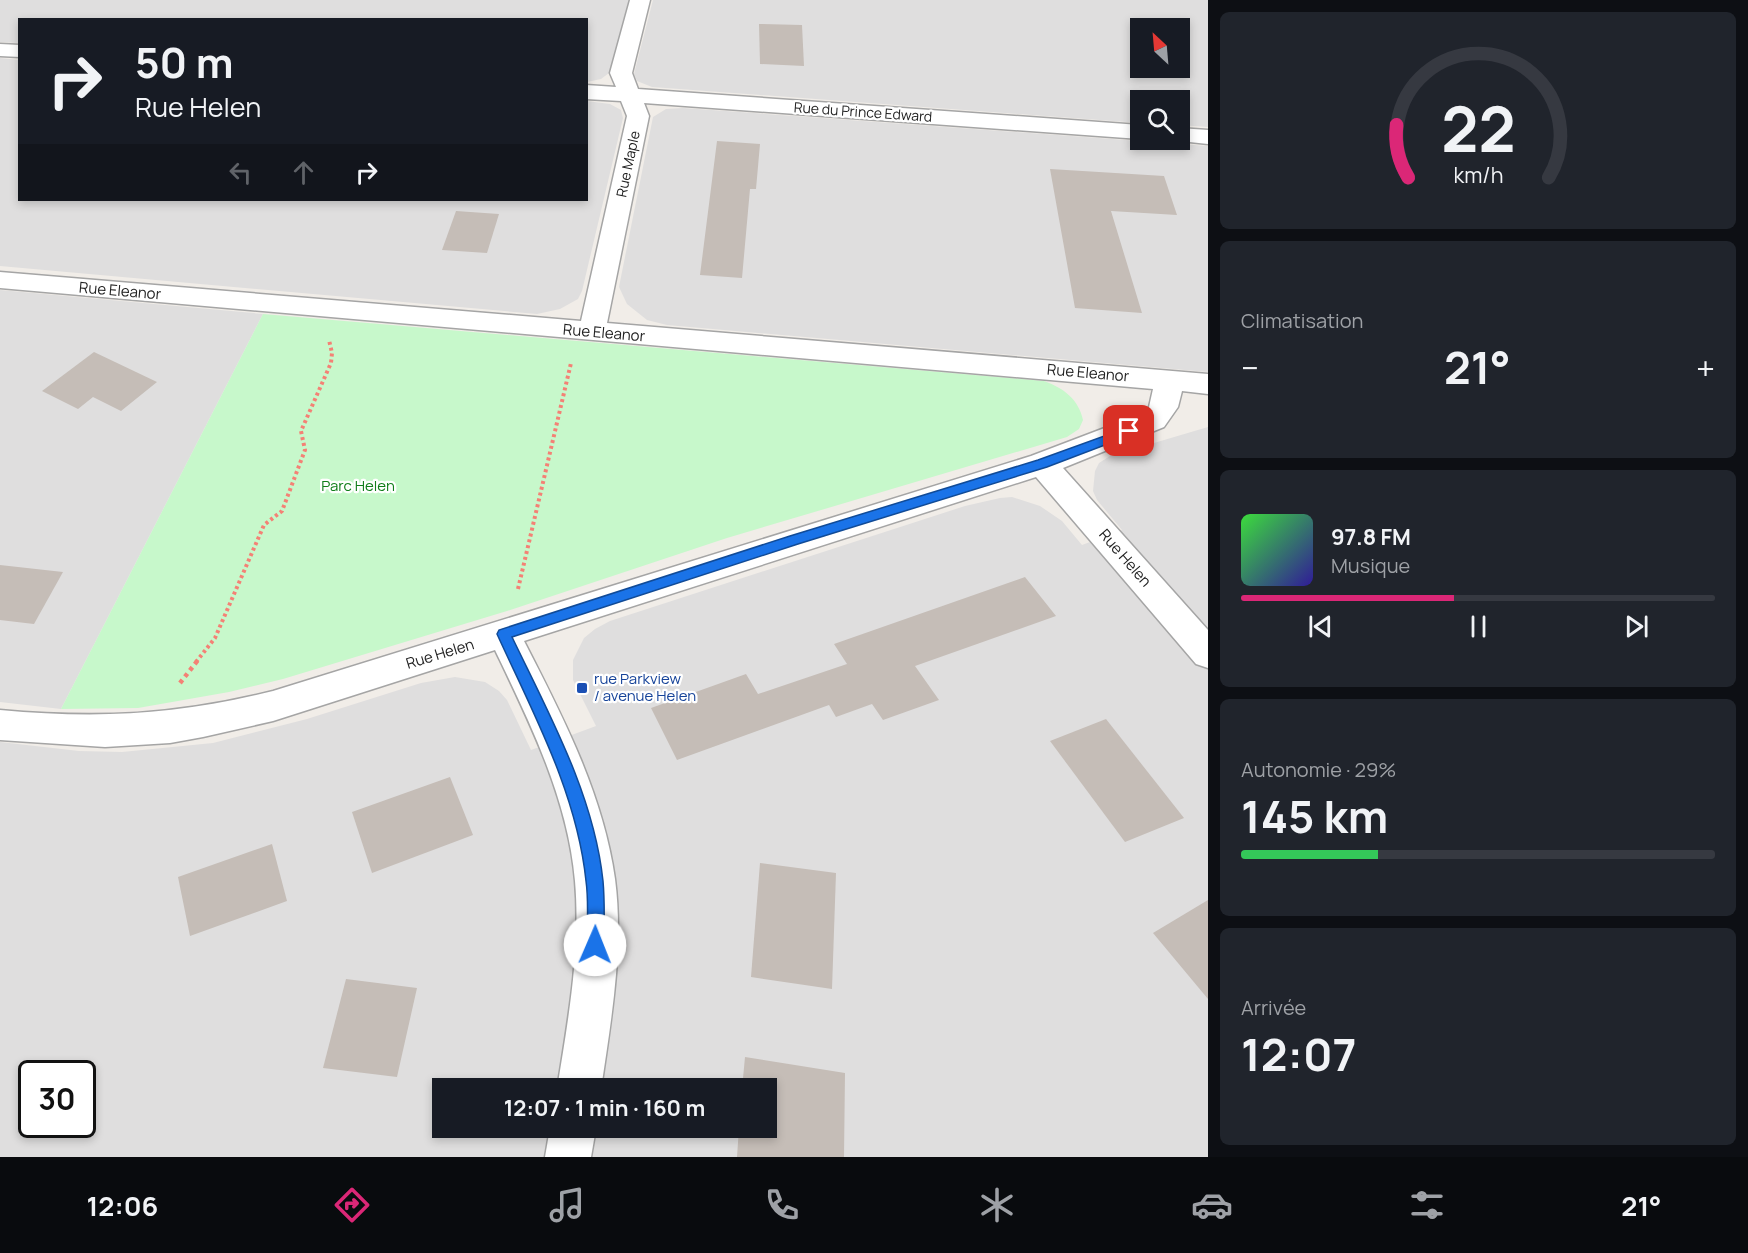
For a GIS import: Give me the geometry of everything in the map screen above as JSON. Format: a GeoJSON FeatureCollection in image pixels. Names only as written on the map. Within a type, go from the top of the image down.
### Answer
{"type":"FeatureCollection","features":[{"type":"Feature","properties":{"kind":"street","name":"Rue Maple"},"geometry":{"type":"LineString","coordinates":[[591,332],[638,116],[621,73],[640,0]]}},
{"type":"Feature","properties":{"kind":"street"},"geometry":{"type":"LineString","coordinates":[[0,50],[18,51]]}},
{"type":"Feature","properties":{"kind":"street","name":"Rue du Prince Edward"},"geometry":{"type":"LineString","coordinates":[[588,92],[1130,131]]}},
{"type":"Feature","properties":{"kind":"street"},"geometry":{"type":"LineString","coordinates":[[1190,136],[1208,137]]}},
{"type":"Feature","properties":{"kind":"street","name":"Rue Eleanor"},"geometry":{"type":"LineString","coordinates":[[0,280],[1208,384]]}},
{"type":"Feature","properties":{"kind":"street","name":"Rue Helen"},"geometry":{"type":"LineString","coordinates":[[0,725],[103,733],[148,731],[205,723],[273,706],[784,543],[1042,464],[1154,420],[1165,408],[1168,380]]}},
{"type":"Feature","properties":{"kind":"street","name":"Rue Helen"},"geometry":{"type":"LineString","coordinates":[[1042,464],[1208,654]]}},
{"type":"Feature","properties":{"kind":"street"},"geometry":{"type":"LineString","coordinates":[[504,634],[577,798],[591,853],[596,902],[595,945],[580,1078]]}},
{"type":"Feature","properties":{"kind":"street"},"geometry":{"type":"LineString","coordinates":[[568,1157],[571,1138]]}},
{"type":"Feature","properties":{"kind":"path"},"geometry":{"type":"LineString","coordinates":[[179,684],[215,638],[264,525],[282,511],[305,450],[301,431],[331,363],[331,345],[326,334]]}},
{"type":"Feature","properties":{"kind":"path"},"geometry":{"type":"LineString","coordinates":[[517,593],[573,355]]}},
{"type":"Feature","properties":{"kind":"shaded area"},"geometry":{"type":"Polygon","coordinates":[[[0,0],[629,0],[609,73],[601,79],[588,82],[588,18],[18,18],[18,43],[0,42],[0,0]]]}},
{"type":"Feature","properties":{"kind":"shaded area"},"geometry":{"type":"Polygon","coordinates":[[[653,0],[1208,0],[1208,127],[1190,126],[1190,90],[1130,90],[1130,122],[652,87],[637,81],[634,74],[653,0]]]}},
{"type":"Feature","properties":{"kind":"shaded area"},"geometry":{"type":"Polygon","coordinates":[[[0,58],[18,60],[18,201],[588,201],[588,101],[610,104],[621,110],[623,118],[582,291],[578,299],[560,309],[537,314],[0,266],[0,58]]]}},
{"type":"Feature","properties":{"kind":"shaded area"},"geometry":{"type":"Polygon","coordinates":[[[683,108],[1130,140],[1130,150],[1190,150],[1190,145],[1208,146],[1208,372],[667,325],[647,320],[627,304],[619,287],[653,117],[666,109],[683,108]]]}},
{"type":"Feature","properties":{"kind":"shaded area"},"geometry":{"type":"Polygon","coordinates":[[[0,290],[263,314],[61,709],[0,702],[0,290]]]}},
{"type":"Feature","properties":{"kind":"shaded area"},"geometry":{"type":"Polygon","coordinates":[[[1208,427],[1208,1157],[0,1157],[0,742],[79,751],[122,752],[213,743],[307,719],[421,683],[455,677],[485,682],[499,691],[507,700],[531,750],[596,726],[573,680],[573,660],[584,638],[610,621],[965,506],[1000,498],[1012,497],[1040,506],[1062,521],[1082,545],[1122,530],[1097,500],[1093,491],[1095,471],[1099,463],[1110,456],[1208,427]]]}},
{"type":"Feature","properties":{"kind":"green space","name":"Parc Helen"},"geometry":{"type":"Polygon","coordinates":[[[263,314],[1044,381],[1070,396],[1078,406],[1083,420],[1079,429],[1067,437],[727,538],[507,611],[283,679],[229,692],[138,708],[61,709],[263,314]]]}},
{"type":"Feature","properties":{"kind":"building"},"geometry":{"type":"Polygon","coordinates":[[[759,24],[802,25],[804,66],[760,64],[759,24]]]}},
{"type":"Feature","properties":{"kind":"building"},"geometry":{"type":"Polygon","coordinates":[[[717,141],[760,144],[756,189],[750,189],[742,278],[700,275],[717,141]]]}},
{"type":"Feature","properties":{"kind":"building"},"geometry":{"type":"Polygon","coordinates":[[[1050,169],[1164,176],[1177,215],[1111,211],[1142,313],[1075,308],[1050,169]]]}},
{"type":"Feature","properties":{"kind":"building"},"geometry":{"type":"Polygon","coordinates":[[[456,211],[499,214],[487,253],[442,250],[456,211]]]}},
{"type":"Feature","properties":{"kind":"building"},"geometry":{"type":"Polygon","coordinates":[[[94,352],[157,382],[121,411],[93,397],[78,409],[42,391],[94,352]]]}},
{"type":"Feature","properties":{"kind":"building"},"geometry":{"type":"Polygon","coordinates":[[[0,565],[63,572],[34,624],[0,620],[0,565]]]}},
{"type":"Feature","properties":{"kind":"building"},"geometry":{"type":"Polygon","coordinates":[[[1025,577],[1056,616],[915,666],[939,700],[883,720],[872,704],[836,717],[829,705],[677,760],[651,708],[746,674],[758,694],[847,664],[834,644],[1025,577]]]}},
{"type":"Feature","properties":{"kind":"building"},"geometry":{"type":"Polygon","coordinates":[[[1106,719],[1184,818],[1125,842],[1050,741],[1106,719]]]}},
{"type":"Feature","properties":{"kind":"building"},"geometry":{"type":"Polygon","coordinates":[[[450,777],[473,835],[372,873],[352,812],[450,777]]]}},
{"type":"Feature","properties":{"kind":"building"},"geometry":{"type":"Polygon","coordinates":[[[272,844],[287,901],[190,936],[178,877],[272,844]]]}},
{"type":"Feature","properties":{"kind":"building"},"geometry":{"type":"Polygon","coordinates":[[[760,863],[836,873],[832,989],[751,977],[760,863]]]}},
{"type":"Feature","properties":{"kind":"building"},"geometry":{"type":"Polygon","coordinates":[[[1208,900],[1208,999],[1153,933],[1208,900]]]}},
{"type":"Feature","properties":{"kind":"building"},"geometry":{"type":"Polygon","coordinates":[[[346,979],[417,988],[397,1077],[323,1068],[346,979]]]}},
{"type":"Feature","properties":{"kind":"building"},"geometry":{"type":"Polygon","coordinates":[[[745,1057],[845,1073],[844,1157],[737,1157],[738,1138],[777,1138],[777,1078],[743,1078],[745,1057]]]}},
{"type":"Feature","properties":{"kind":"place","name":"rue Parkview / avenue Helen"},"geometry":{"type":"Point","coordinates":[582,688]}},
{"type":"Feature","properties":{"kind":"route"},"geometry":{"type":"LineString","coordinates":[[595,945],[595,881],[585,824],[577,798],[550,733],[504,634],[795,540],[1042,464],[1129,431]]}}]}
